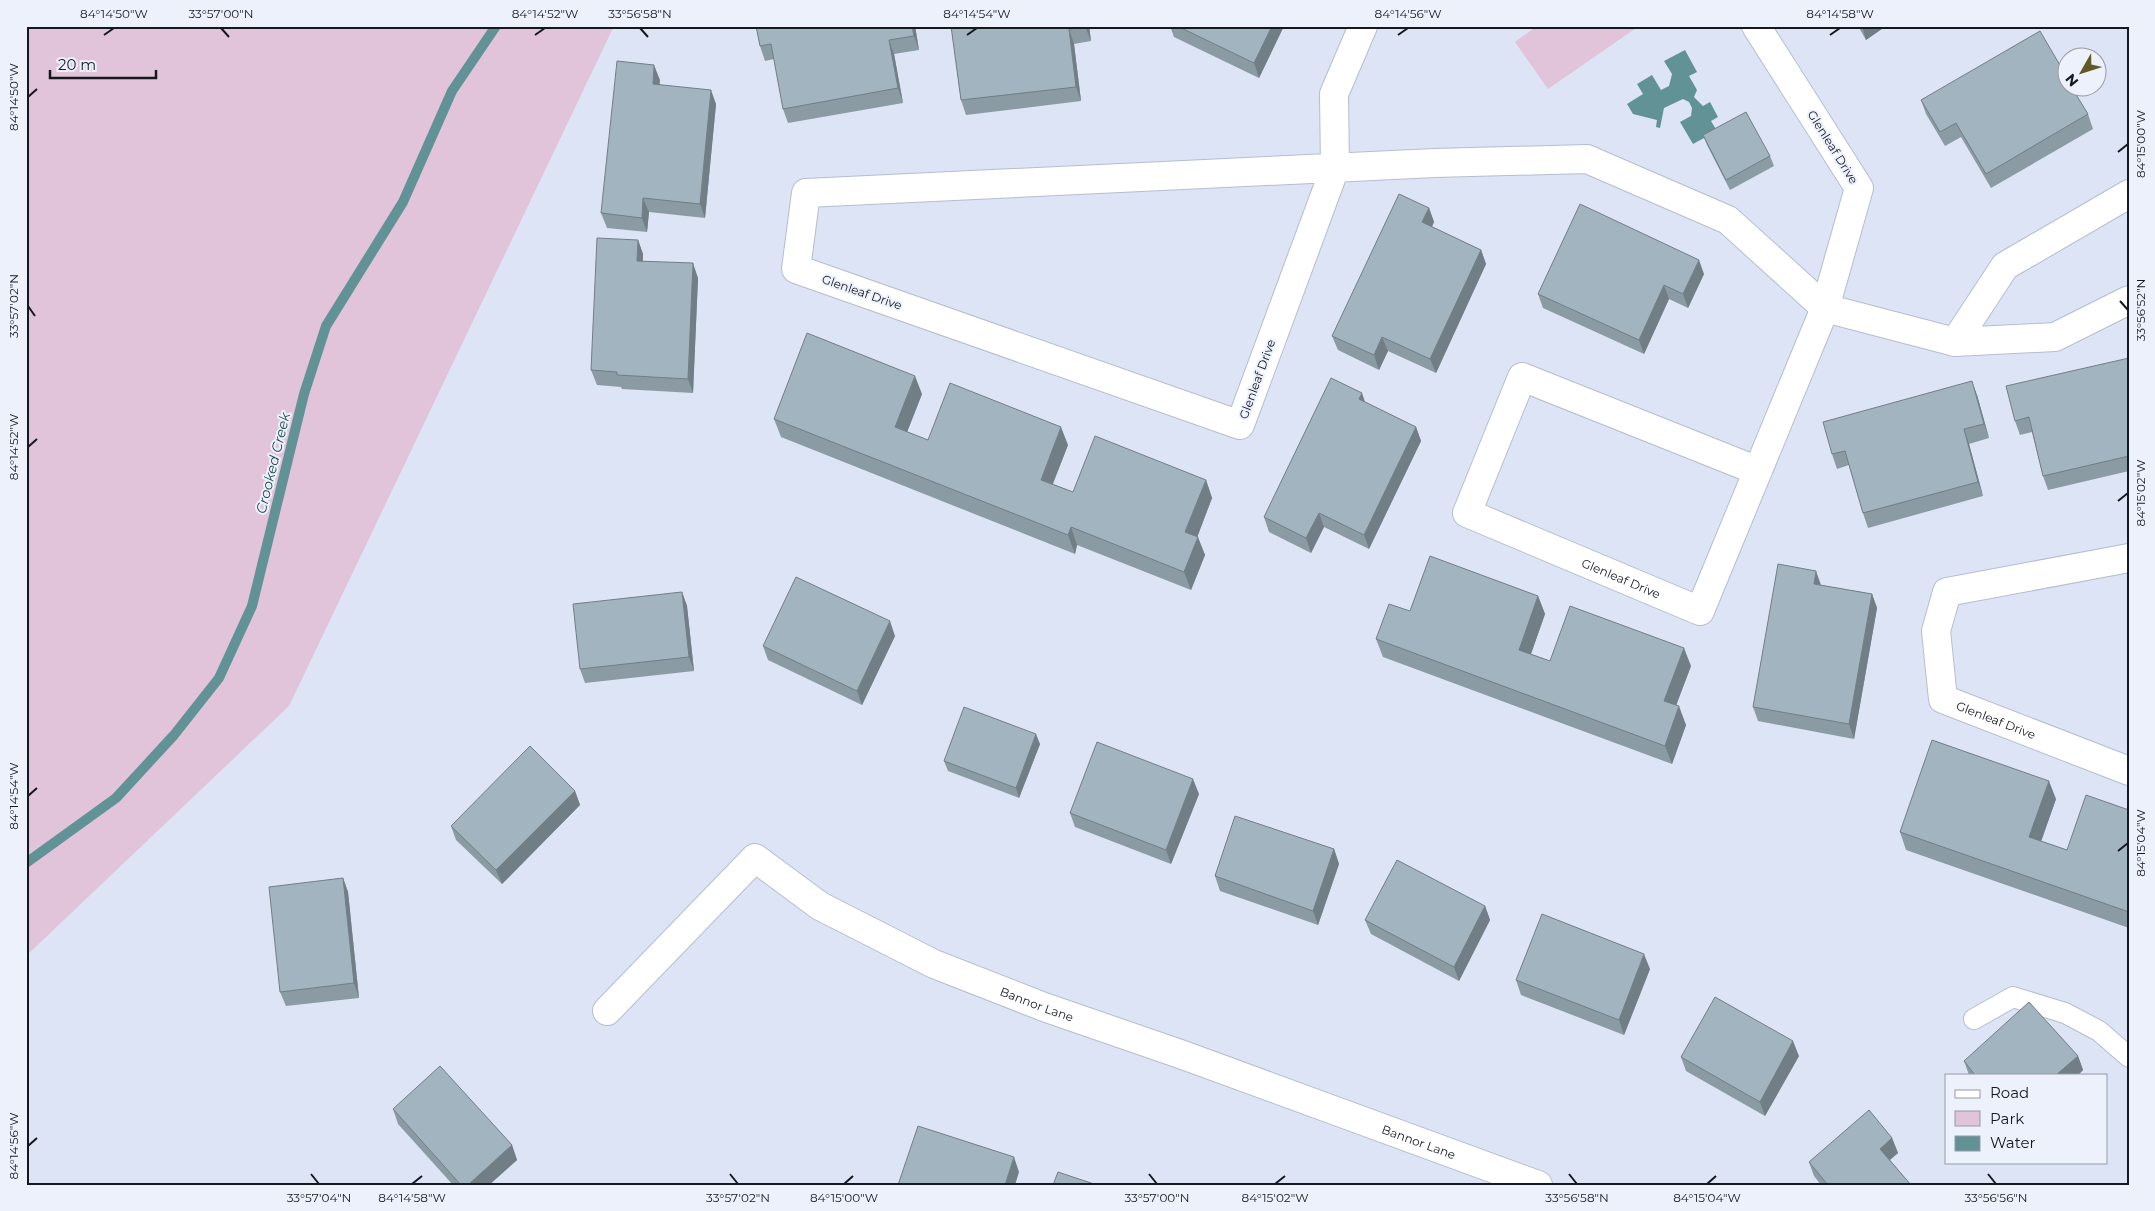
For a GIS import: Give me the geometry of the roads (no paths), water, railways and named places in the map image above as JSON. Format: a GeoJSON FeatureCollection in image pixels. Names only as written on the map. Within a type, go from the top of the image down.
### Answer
{"type":"FeatureCollection","features":[{"type":"Feature","properties":{"kind":"street","name":"Glenleaf Drive"},"geometry":{"type":"LineString","coordinates":[[1363,26],[1334,94],[1334,168],[1240,425],[796,268],[806,193],[1334,168],[1435,163],[1587,160],[1728,220],[1825,308],[1955,342],[2055,337],[2129,300]]}},
{"type":"Feature","properties":{"kind":"street","name":"Glenleaf Drive"},"geometry":{"type":"LineString","coordinates":[[1756,26],[1859,188],[1825,308],[1758,471],[1700,611],[1466,513],[1522,377],[1758,471]]}},
{"type":"Feature","properties":{"kind":"street"},"geometry":{"type":"LineString","coordinates":[[1955,342],[2005,266],[2129,194]]}},
{"type":"Feature","properties":{"kind":"street","name":"Glenleaf Drive"},"geometry":{"type":"LineString","coordinates":[[2129,558],[1947,592],[1936,631],[1943,699],[2129,771]]}},
{"type":"Feature","properties":{"kind":"street","name":"Bannor Lane"},"geometry":{"type":"LineString","coordinates":[[608,1011],[755,858],[820,906],[934,964],[1044,1007],[1190,1058],[1538,1185]]}},
{"type":"Feature","properties":{"kind":"lane"},"geometry":{"type":"LineString","coordinates":[[1974,1019],[2013,997],[2074,1018],[2099,1031],[2129,1057]]}},
{"type":"Feature","properties":{"kind":"water"},"geometry":{"type":"Polygon","coordinates":[[[1685,50],[1697,72],[1689,76],[1697,90],[1694,97],[1703,106],[1710,102],[1718,117],[1711,121],[1717,131],[1693,144],[1680,122],[1691,116],[1692,108],[1689,102],[1683,99],[1664,108],[1660,128],[1656,127],[1657,120],[1633,114],[1627,104],[1643,94],[1637,84],[1652,75],[1661,90],[1669,86],[1672,74],[1664,61],[1685,50]]]}},
{"type":"Feature","properties":{"kind":"waterway","name":"Crooked Creek"},"geometry":{"type":"LineString","coordinates":[[26,863],[116,798],[174,735],[219,678],[252,606],[304,394],[326,326],[403,202],[452,91],[496,26]]}}]}
